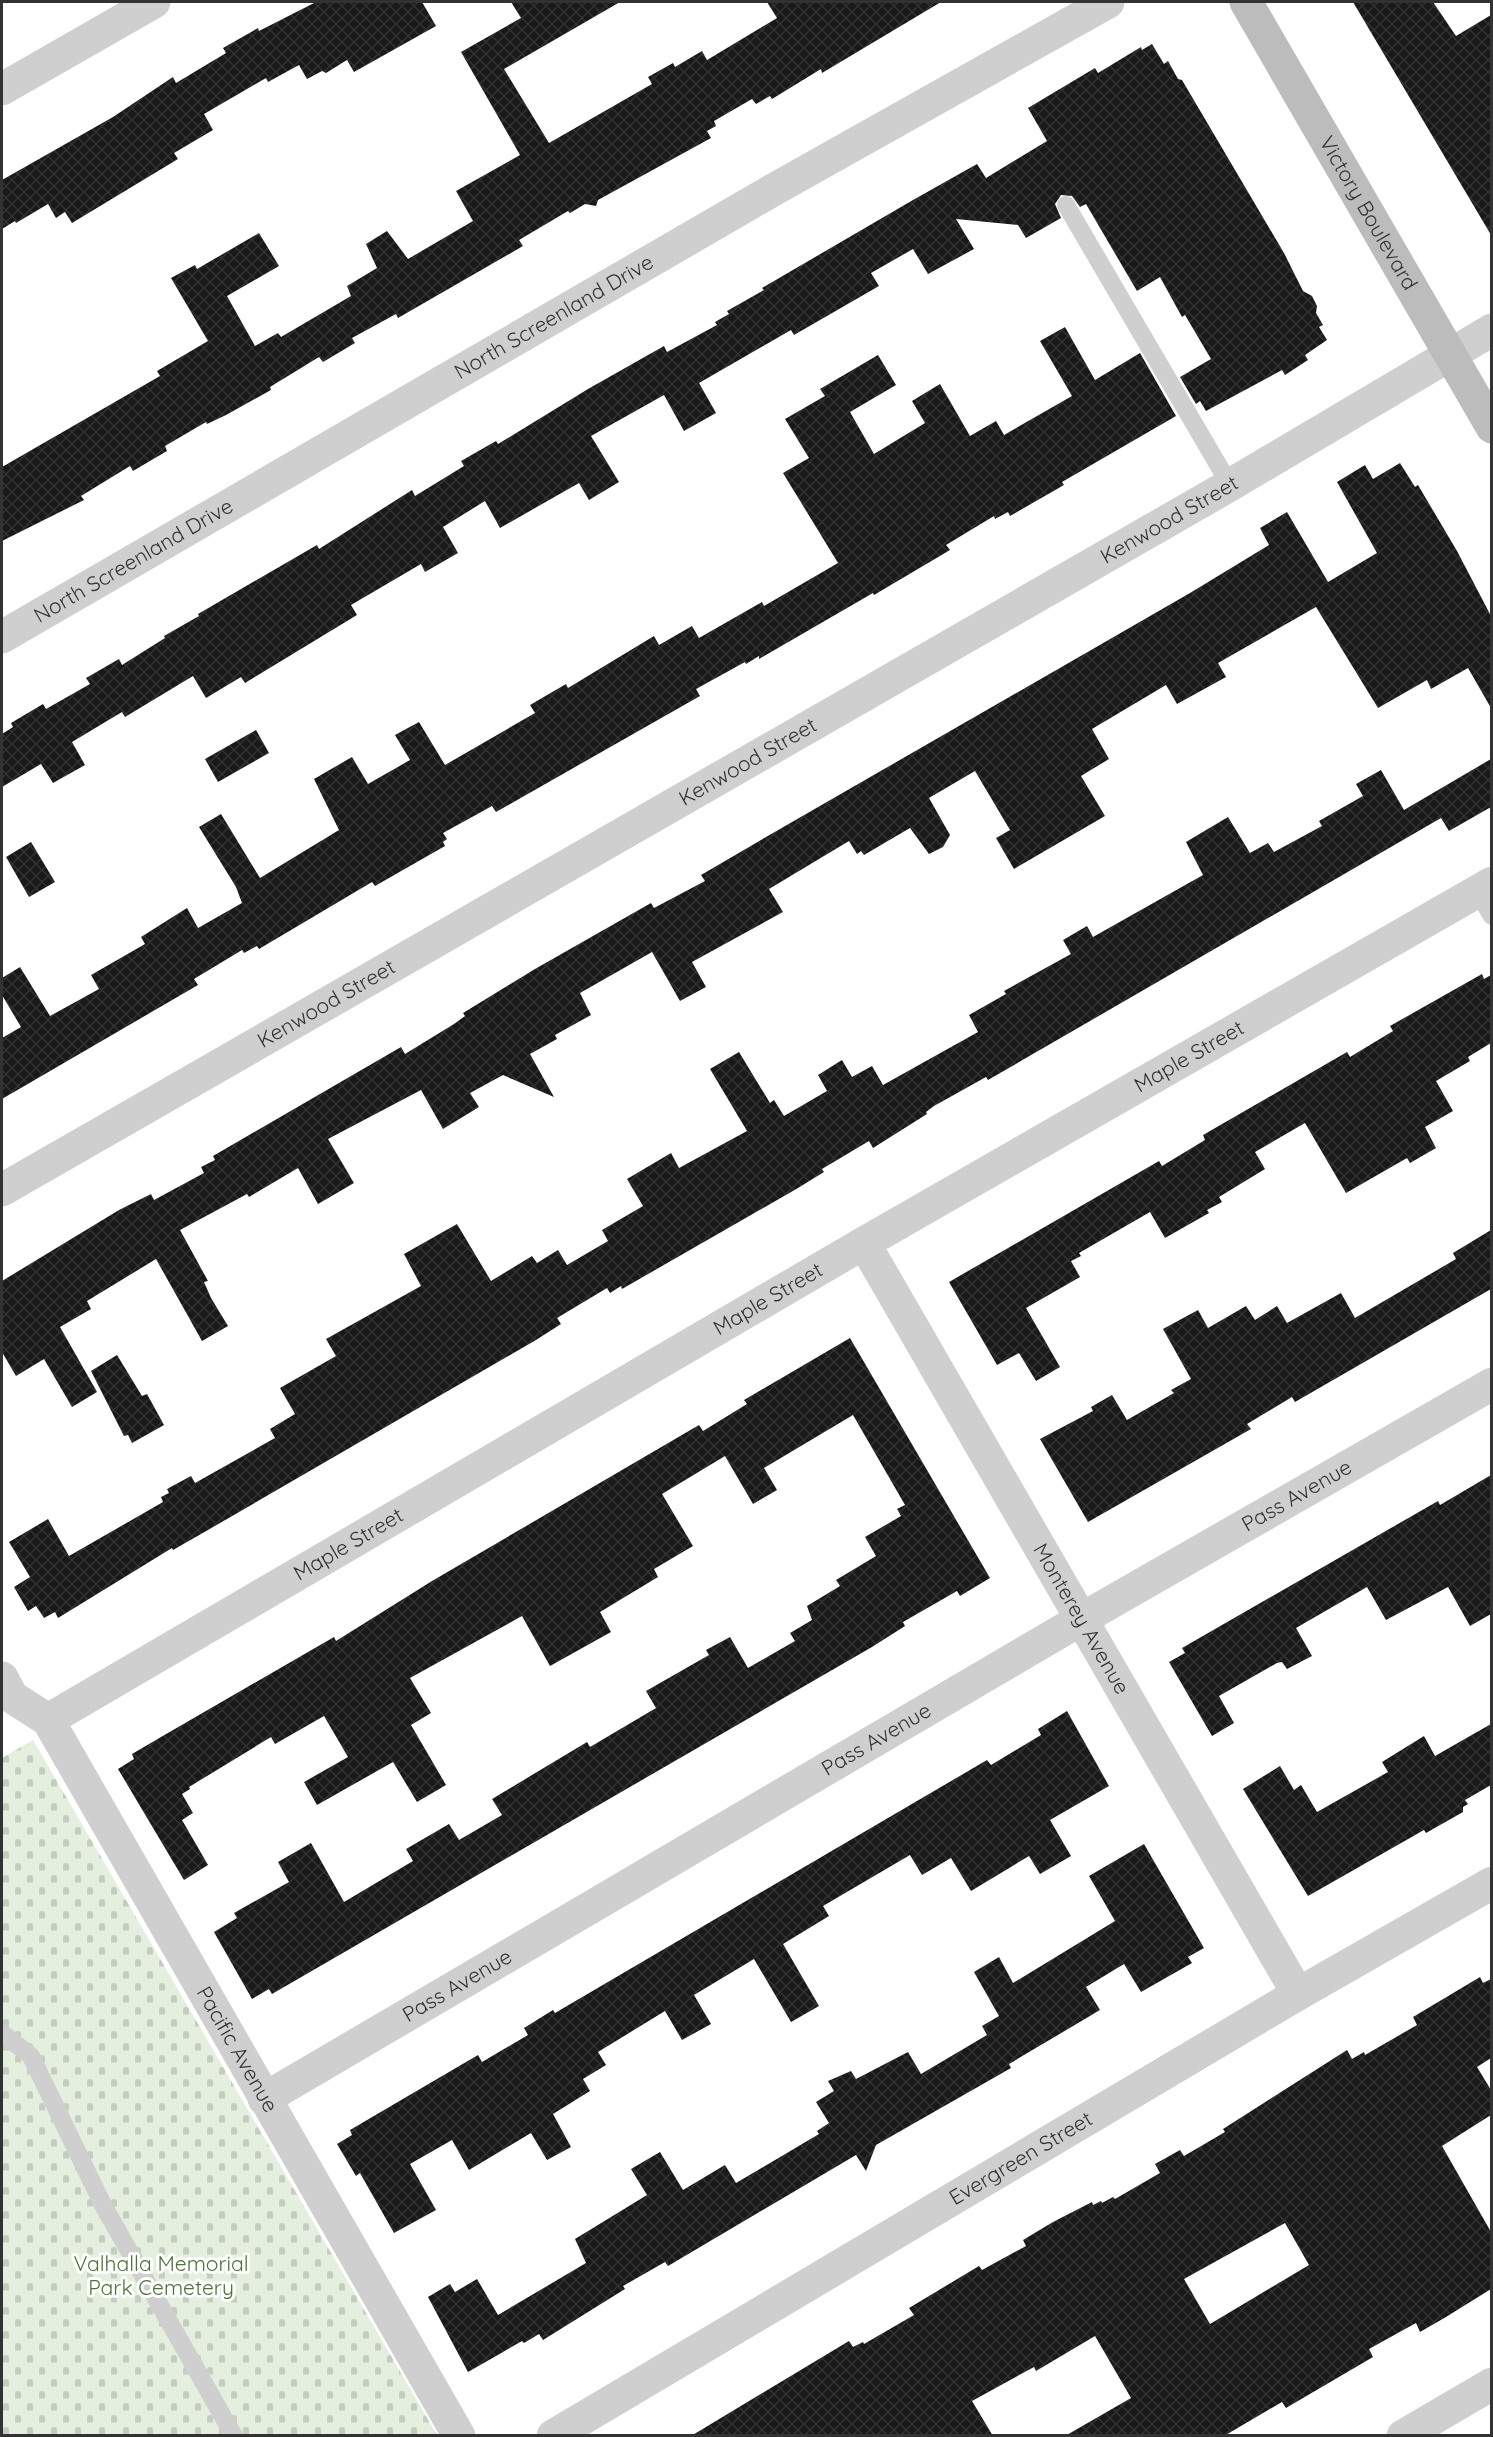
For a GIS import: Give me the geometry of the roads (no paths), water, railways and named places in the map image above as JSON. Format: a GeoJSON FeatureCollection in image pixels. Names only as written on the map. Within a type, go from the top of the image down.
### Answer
{"type":"FeatureCollection","features":[{"type":"Feature","properties":{"kind":"main road","name":"Victory Boulevard"},"geometry":{"type":"LineString","coordinates":[[1246,2],[1491,427]]}},
{"type":"Feature","properties":{"kind":"street"},"geometry":{"type":"LineString","coordinates":[[2,89],[154,2]]}},
{"type":"Feature","properties":{"kind":"street","name":"North Screenland Drive"},"geometry":{"type":"LineString","coordinates":[[2,637],[773,190],[1108,2]]}},
{"type":"Feature","properties":{"kind":"street","name":"Kenwood Street"},"geometry":{"type":"LineString","coordinates":[[2,1190],[1230,485],[1491,330]]}},
{"type":"Feature","properties":{"kind":"street","name":"Maple Street"},"geometry":{"type":"LineString","coordinates":[[48,1720],[864,1243],[1487,896]]}},
{"type":"Feature","properties":{"kind":"street","name":"Monterey Avenue"},"geometry":{"type":"LineString","coordinates":[[864,1243],[1298,1994]]}},
{"type":"Feature","properties":{"kind":"street","name":"Pass Avenue"},"geometry":{"type":"LineString","coordinates":[[264,2099],[1080,1620],[1491,1384]]}},
{"type":"Feature","properties":{"kind":"street","name":"Pacific Avenue"},"geometry":{"type":"LineString","coordinates":[[2,1678],[12,1697],[48,1720],[459,2436]]}},
{"type":"Feature","properties":{"kind":"street","name":"Evergreen Street"},"geometry":{"type":"LineString","coordinates":[[554,2436],[1298,1994],[1491,1883]]}},
{"type":"Feature","properties":{"kind":"street"},"geometry":{"type":"LineString","coordinates":[[1403,2436],[1491,2384]]}},
{"type":"Feature","properties":{"kind":"lane"},"geometry":{"type":"LineString","coordinates":[[1066,205],[1230,485]]}},
{"type":"Feature","properties":{"kind":"lane"},"geometry":{"type":"LineString","coordinates":[[2,2033],[31,2056],[103,2205],[234,2436]]}},
{"type":"Feature","properties":{"kind":"park label","name":"Valhalla Memorial Park Cemetery"},"geometry":{"type":"Point","coordinates":[161,2276]}}]}
